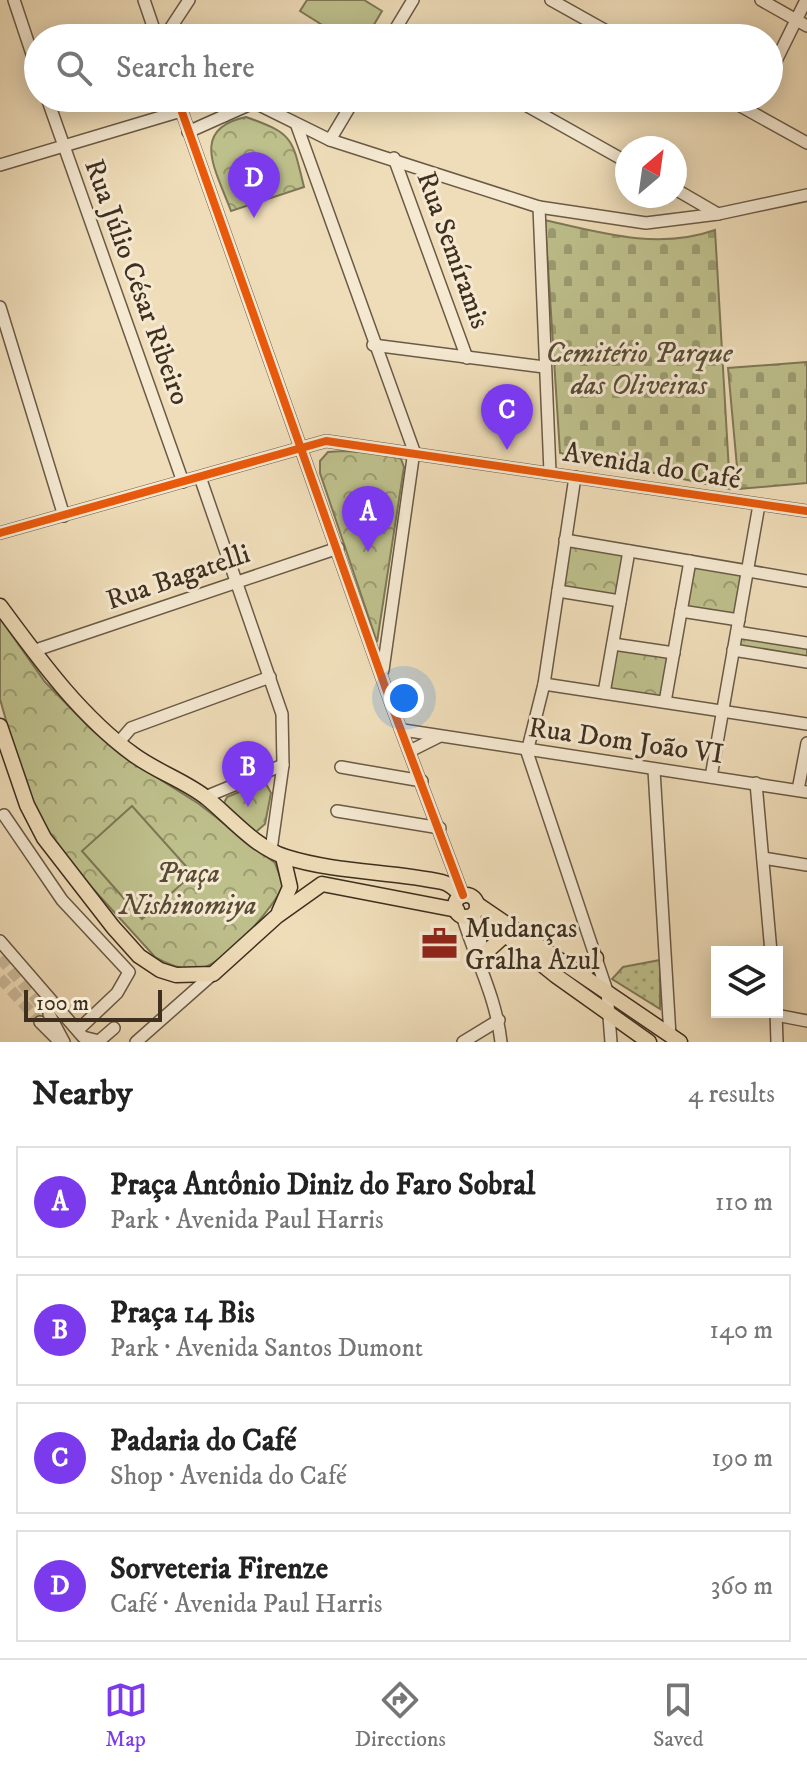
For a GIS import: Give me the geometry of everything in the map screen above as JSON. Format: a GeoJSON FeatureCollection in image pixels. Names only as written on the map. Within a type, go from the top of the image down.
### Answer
{"type":"FeatureCollection","features":[{"type":"Feature","properties":{"kind":"main road"},"geometry":{"type":"LineString","coordinates":[[0,606],[70,696],[119,742],[205,797],[277,853],[352,871],[442,882],[467,906],[649,1042]]}},
{"type":"Feature","properties":{"kind":"main road"},"geometry":{"type":"LineString","coordinates":[[0,726],[27,805],[44,838],[113,927],[139,956],[160,970],[176,975],[213,974],[277,916],[322,884],[467,906],[582,974],[675,1039]]}},
{"type":"Feature","properties":{"kind":"main road"},"geometry":{"type":"LineString","coordinates":[[277,853],[290,887],[277,916]]}},
{"type":"Feature","properties":{"kind":"main road"},"geometry":{"type":"LineString","coordinates":[[349,889],[352,871]]}},
{"type":"Feature","properties":{"kind":"main road"},"geometry":{"type":"LineString","coordinates":[[482,960],[505,935]]}},
{"type":"Feature","properties":{"kind":"main road"},"geometry":{"type":"LineString","coordinates":[[582,974],[596,958]]}},
{"type":"Feature","properties":{"kind":"street"},"geometry":{"type":"LineString","coordinates":[[14,0],[24,30]]}},
{"type":"Feature","properties":{"kind":"street"},"geometry":{"type":"LineString","coordinates":[[144,0],[152,24]]}},
{"type":"Feature","properties":{"kind":"street"},"geometry":{"type":"LineString","coordinates":[[173,24],[189,0]]}},
{"type":"Feature","properties":{"kind":"street"},"geometry":{"type":"LineString","coordinates":[[398,24],[413,0]]}},
{"type":"Feature","properties":{"kind":"street"},"geometry":{"type":"LineString","coordinates":[[551,0],[594,24]]}},
{"type":"Feature","properties":{"kind":"street"},"geometry":{"type":"LineString","coordinates":[[761,0],[802,23]]}},
{"type":"Feature","properties":{"kind":"street"},"geometry":{"type":"LineString","coordinates":[[783,53],[802,23],[806,0]]}},
{"type":"Feature","properties":{"kind":"street","name":"Rua Júlio César Ribeiro"},"geometry":{"type":"LineString","coordinates":[[52,112],[183,482]]}},
{"type":"Feature","properties":{"kind":"street"},"geometry":{"type":"LineString","coordinates":[[0,165],[178,112]]}},
{"type":"Feature","properties":{"kind":"street"},"geometry":{"type":"LineString","coordinates":[[181,112],[467,906],[473,952],[482,960],[499,1020],[501,1042]]}},
{"type":"Feature","properties":{"kind":"street"},"geometry":{"type":"LineString","coordinates":[[224,112],[224,116]]}},
{"type":"Feature","properties":{"kind":"street"},"geometry":{"type":"LineString","coordinates":[[188,132],[230,112]]}},
{"type":"Feature","properties":{"kind":"street"},"geometry":{"type":"LineString","coordinates":[[271,112],[330,140],[539,207],[646,223],[718,214],[807,195]]}},
{"type":"Feature","properties":{"kind":"street"},"geometry":{"type":"LineString","coordinates":[[330,140],[347,112]]}},
{"type":"Feature","properties":{"kind":"street"},"geometry":{"type":"LineString","coordinates":[[538,112],[615,155]]}},
{"type":"Feature","properties":{"kind":"street"},"geometry":{"type":"LineString","coordinates":[[751,112],[807,143]]}},
{"type":"Feature","properties":{"kind":"street"},"geometry":{"type":"LineString","coordinates":[[297,126],[373,345],[414,451],[383,675]]}},
{"type":"Feature","properties":{"kind":"street","name":"Rua Semíramis"},"geometry":{"type":"LineString","coordinates":[[394,158],[467,358]]}},
{"type":"Feature","properties":{"kind":"street"},"geometry":{"type":"LineString","coordinates":[[687,196],[718,214]]}},
{"type":"Feature","properties":{"kind":"street"},"geometry":{"type":"LineString","coordinates":[[539,207],[550,472]]}},
{"type":"Feature","properties":{"kind":"street"},"geometry":{"type":"LineString","coordinates":[[0,307],[64,516]]}},
{"type":"Feature","properties":{"kind":"street"},"geometry":{"type":"LineString","coordinates":[[373,345],[544,367]]}},
{"type":"Feature","properties":{"kind":"street","name":"Avenida do Café"},"geometry":{"type":"LineString","coordinates":[[0,533],[326,441],[414,451],[807,511]]}},
{"type":"Feature","properties":{"kind":"street"},"geometry":{"type":"LineString","coordinates":[[200,477],[282,714],[283,765],[277,853]]}},
{"type":"Feature","properties":{"kind":"street"},"geometry":{"type":"LineString","coordinates":[[575,477],[544,684],[527,752],[607,991],[611,1042]]}},
{"type":"Feature","properties":{"kind":"street"},"geometry":{"type":"LineString","coordinates":[[711,777],[759,505]]}},
{"type":"Feature","properties":{"kind":"street"},"geometry":{"type":"LineString","coordinates":[[565,540],[807,581]]}},
{"type":"Feature","properties":{"kind":"street","name":"Rua Bagatelli"},"geometry":{"type":"LineString","coordinates":[[33,651],[338,548]]}},
{"type":"Feature","properties":{"kind":"street"},"geometry":{"type":"LineString","coordinates":[[604,693],[629,551]]}},
{"type":"Feature","properties":{"kind":"street"},"geometry":{"type":"LineString","coordinates":[[665,702],[690,561]]}},
{"type":"Feature","properties":{"kind":"street"},"geometry":{"type":"LineString","coordinates":[[558,591],[620,601]]}},
{"type":"Feature","properties":{"kind":"street"},"geometry":{"type":"LineString","coordinates":[[681,611],[807,643]]}},
{"type":"Feature","properties":{"kind":"street"},"geometry":{"type":"LineString","coordinates":[[613,644],[674,653]]}},
{"type":"Feature","properties":{"kind":"street"},"geometry":{"type":"LineString","coordinates":[[733,650],[807,662]]}},
{"type":"Feature","properties":{"kind":"street"},"geometry":{"type":"LineString","coordinates":[[119,742],[131,728],[270,677]]}},
{"type":"Feature","properties":{"kind":"street"},"geometry":{"type":"LineString","coordinates":[[544,684],[807,724]]}},
{"type":"Feature","properties":{"kind":"street","name":"Rua Dom João VI"},"geometry":{"type":"LineString","coordinates":[[403,730],[527,752],[803,791]]}},
{"type":"Feature","properties":{"kind":"street"},"geometry":{"type":"LineString","coordinates":[[410,751],[439,737]]}},
{"type":"Feature","properties":{"kind":"street"},"geometry":{"type":"LineString","coordinates":[[803,791],[807,743]]}},
{"type":"Feature","properties":{"kind":"street"},"geometry":{"type":"LineString","coordinates":[[205,797],[283,765]]}},
{"type":"Feature","properties":{"kind":"street"},"geometry":{"type":"LineString","coordinates":[[341,767],[422,781]]}},
{"type":"Feature","properties":{"kind":"street"},"geometry":{"type":"LineString","coordinates":[[654,770],[675,1039]]}},
{"type":"Feature","properties":{"kind":"street"},"geometry":{"type":"LineString","coordinates":[[756,783],[770,946]]}},
{"type":"Feature","properties":{"kind":"street"},"geometry":{"type":"LineString","coordinates":[[337,811],[440,828]]}},
{"type":"Feature","properties":{"kind":"street"},"geometry":{"type":"LineString","coordinates":[[0,830],[4,815],[62,900],[129,972],[117,993],[78,1030]]}},
{"type":"Feature","properties":{"kind":"street"},"geometry":{"type":"LineString","coordinates":[[763,858],[807,865]]}},
{"type":"Feature","properties":{"kind":"street"},"geometry":{"type":"LineString","coordinates":[[0,941],[78,1030],[94,1041],[102,1039],[114,1028]]}},
{"type":"Feature","properties":{"kind":"street"},"geometry":{"type":"LineString","coordinates":[[136,1042],[213,974]]}},
{"type":"Feature","properties":{"kind":"street"},"geometry":{"type":"LineString","coordinates":[[783,1016],[807,1021]]}},
{"type":"Feature","properties":{"kind":"street"},"geometry":{"type":"LineString","coordinates":[[45,1018],[62,1042]]}},
{"type":"Feature","properties":{"kind":"street"},"geometry":{"type":"LineString","coordinates":[[776,1018],[777,1042]]}},
{"type":"Feature","properties":{"kind":"street"},"geometry":{"type":"LineString","coordinates":[[463,1042],[499,1020]]}},
{"type":"Feature","properties":{"kind":"green space"},"geometry":{"type":"Polygon","coordinates":[[[307,0],[364,0],[382,11],[374,24],[321,24],[300,11],[307,0]]]}},
{"type":"Feature","properties":{"kind":"green space"},"geometry":{"type":"Polygon","coordinates":[[[246,117],[274,128],[289,140],[304,187],[231,211],[214,167],[212,142],[217,131],[228,123],[246,117]]]}},
{"type":"Feature","properties":{"kind":"green space","name":"Cemitério Parque das Oliveiras"},"geometry":{"type":"Polygon","coordinates":[[[545,220],[609,234],[651,239],[673,239],[715,230],[730,489],[560,453],[545,220]]]}},
{"type":"Feature","properties":{"kind":"green space"},"geometry":{"type":"Polygon","coordinates":[[[807,362],[807,483],[739,489],[728,368],[807,362]]]}},
{"type":"Feature","properties":{"kind":"green space"},"geometry":{"type":"Polygon","coordinates":[[[328,452],[391,454],[401,459],[404,467],[377,642],[320,473],[320,461],[328,452]]]}},
{"type":"Feature","properties":{"kind":"green space"},"geometry":{"type":"Polygon","coordinates":[[[569,545],[624,554],[617,596],[562,587],[569,545]]]}},
{"type":"Feature","properties":{"kind":"green space"},"geometry":{"type":"Polygon","coordinates":[[[694,565],[744,574],[736,616],[686,608],[694,565]]]}},
{"type":"Feature","properties":{"kind":"green space","name":"Praça Nishinomiya"},"geometry":{"type":"Polygon","coordinates":[[[0,618],[45,682],[90,728],[120,754],[199,804],[275,863],[283,885],[278,895],[236,945],[212,964],[190,969],[155,957],[64,857],[44,829],[21,773],[0,699],[0,618]]]}},
{"type":"Feature","properties":{"kind":"green space"},"geometry":{"type":"Polygon","coordinates":[[[739,635],[807,646],[807,659],[737,648],[739,635]]]}},
{"type":"Feature","properties":{"kind":"green space"},"geometry":{"type":"Polygon","coordinates":[[[616,648],[668,656],[661,698],[610,689],[616,648]]]}},
{"type":"Feature","properties":{"kind":"green space"},"geometry":{"type":"Polygon","coordinates":[[[261,783],[266,784],[271,793],[265,824],[256,832],[224,803],[227,797],[261,783]]]}},
{"type":"Feature","properties":{"kind":"green space"},"geometry":{"type":"Polygon","coordinates":[[[132,806],[193,874],[142,919],[82,851],[132,806]]]}},
{"type":"Feature","properties":{"kind":"green space"},"geometry":{"type":"Polygon","coordinates":[[[660,960],[660,1009],[612,979],[623,967],[660,960]]]}},
{"type":"Feature","properties":{"kind":"tunnel"},"geometry":{"type":"LineString","coordinates":[[0,958],[49,1014]]}},
{"type":"Feature","properties":{"kind":"tunnel"},"geometry":{"type":"LineString","coordinates":[[0,978],[40,1022]]}},
{"type":"Feature","properties":{"kind":"cycle path"},"geometry":{"type":"LineString","coordinates":[[182,112],[393,709],[463,895]]}},
{"type":"Feature","properties":{"kind":"cycle path"},"geometry":{"type":"LineString","coordinates":[[0,533],[326,441],[807,511]]}},
{"type":"Feature","properties":{"kind":"place","name":"Sorveteria Firenze"},"geometry":{"type":"Point","coordinates":[254,218]}},
{"type":"Feature","properties":{"kind":"place","name":"Padaria do Café"},"geometry":{"type":"Point","coordinates":[507,450]}},
{"type":"Feature","properties":{"kind":"place","name":"Praça Antônio Diniz do Faro Sobral"},"geometry":{"type":"Point","coordinates":[368,552]}},
{"type":"Feature","properties":{"kind":"place","name":"Praça 14 Bis"},"geometry":{"type":"Point","coordinates":[248,807]}},
{"type":"Feature","properties":{"kind":"place","name":"Mudanças Gralha Azul"},"geometry":{"type":"Point","coordinates":[439,944]}}]}
